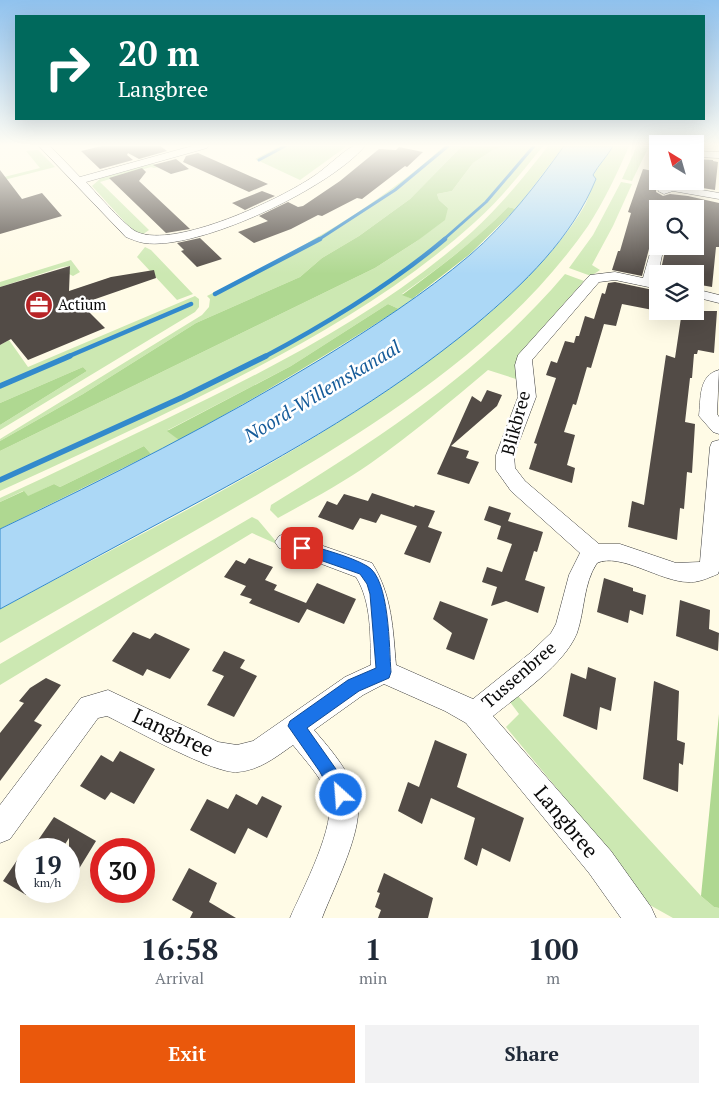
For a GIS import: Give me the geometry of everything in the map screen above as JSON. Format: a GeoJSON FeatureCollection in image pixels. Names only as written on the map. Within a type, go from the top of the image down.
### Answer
{"type":"FeatureCollection","features":[{"type":"Feature","properties":{"kind":"street"},"geometry":{"type":"LineString","coordinates":[[86,189],[133,237],[143,240],[162,241],[240,217],[275,203],[300,189]]}},
{"type":"Feature","properties":{"kind":"street"},"geometry":{"type":"LineString","coordinates":[[678,189],[719,196]]}},
{"type":"Feature","properties":{"kind":"street","name":"Blikbree"},"geometry":{"type":"LineString","coordinates":[[594,553],[582,540],[518,486],[506,470],[504,455],[527,397],[528,388],[523,362],[526,355],[564,315],[595,278],[615,276],[649,283]]}},
{"type":"Feature","properties":{"kind":"street"},"geometry":{"type":"LineString","coordinates":[[704,295],[719,299]]}},
{"type":"Feature","properties":{"kind":"street"},"geometry":{"type":"LineString","coordinates":[[719,375],[710,385],[708,416],[719,428]]}},
{"type":"Feature","properties":{"kind":"street"},"geometry":{"type":"LineString","coordinates":[[594,553],[607,552],[627,555],[674,571],[689,574],[715,569],[719,447]]}},
{"type":"Feature","properties":{"kind":"street"},"geometry":{"type":"LineString","coordinates":[[286,542],[364,570],[373,581],[377,594],[384,672]]}},
{"type":"Feature","properties":{"kind":"street","name":"Tussenbree"},"geometry":{"type":"LineString","coordinates":[[474,714],[551,651],[564,634],[570,619],[582,567],[587,558],[594,553]]}},
{"type":"Feature","properties":{"kind":"street","name":"Langbree"},"geometry":{"type":"LineString","coordinates":[[0,829],[90,707],[108,703],[216,754],[236,759],[258,753],[354,686],[384,672],[454,702],[474,714],[600,862],[640,918]]}},
{"type":"Feature","properties":{"kind":"street"},"geometry":{"type":"LineString","coordinates":[[296,726],[337,785],[344,805],[341,830],[306,918]]}},
{"type":"Feature","properties":{"kind":"green space"},"geometry":{"type":"Polygon","coordinates":[[[95,189],[107,189],[149,230],[142,235],[132,230],[95,189]]]}},
{"type":"Feature","properties":{"kind":"green space"},"geometry":{"type":"Polygon","coordinates":[[[392,189],[420,189],[410,199],[359,236],[322,258],[300,277],[196,323],[83,394],[0,441],[0,439],[202,315],[209,307],[210,299],[207,296],[300,247],[392,189]]]}},
{"type":"Feature","properties":{"kind":"green space"},"geometry":{"type":"Polygon","coordinates":[[[420,189],[454,189],[452,191],[437,194],[439,200],[448,208],[445,220],[375,268],[0,451],[0,441],[83,394],[196,323],[300,277],[322,258],[359,236],[410,199],[420,189]]]}},
{"type":"Feature","properties":{"kind":"green space"},"geometry":{"type":"Polygon","coordinates":[[[454,189],[508,189],[475,222],[443,249],[376,298],[341,320],[269,361],[195,399],[0,491],[0,451],[375,268],[417,241],[448,208],[439,200],[437,194],[452,191],[454,189]]]}},
{"type":"Feature","properties":{"kind":"green space"},"geometry":{"type":"Polygon","coordinates":[[[531,189],[516,209],[508,207],[457,253],[402,294],[412,299],[399,309],[388,304],[291,366],[168,430],[179,440],[151,454],[144,446],[60,487],[54,484],[27,497],[23,491],[0,502],[0,498],[164,420],[286,359],[364,313],[438,260],[473,231],[512,190],[531,189]]]}},
{"type":"Feature","properties":{"kind":"green space"},"geometry":{"type":"Polygon","coordinates":[[[590,189],[609,189],[588,226],[552,272],[512,314],[469,353],[422,389],[324,455],[0,643],[0,609],[263,468],[365,406],[452,344],[507,298],[540,265],[575,221],[588,198],[590,189]]]}},
{"type":"Feature","properties":{"kind":"green space"},"geometry":{"type":"Polygon","coordinates":[[[617,189],[630,189],[592,265],[600,270],[591,276],[569,268],[593,235],[617,189]]]}},
{"type":"Feature","properties":{"kind":"green space"},"geometry":{"type":"Polygon","coordinates":[[[508,207],[516,209],[470,254],[412,299],[402,295],[470,242],[508,207]]]}},
{"type":"Feature","properties":{"kind":"green space"},"geometry":{"type":"Polygon","coordinates":[[[145,247],[151,250],[193,294],[177,300],[137,257],[145,247]]]}},
{"type":"Feature","properties":{"kind":"green space"},"geometry":{"type":"Polygon","coordinates":[[[71,260],[80,272],[73,276],[67,273],[70,271],[70,266],[62,267],[0,287],[0,282],[71,260]]]}},
{"type":"Feature","properties":{"kind":"green space"},"geometry":{"type":"Polygon","coordinates":[[[565,274],[584,281],[521,352],[517,361],[516,379],[488,370],[416,429],[360,471],[278,518],[270,510],[271,505],[351,455],[464,372],[500,342],[565,274]]]}},
{"type":"Feature","properties":{"kind":"green space"},"geometry":{"type":"Polygon","coordinates":[[[195,296],[199,299],[199,307],[195,312],[0,430],[0,425],[87,371],[83,367],[0,403],[0,345],[9,340],[28,367],[195,296]]]}},
{"type":"Feature","properties":{"kind":"green space"},"geometry":{"type":"Polygon","coordinates":[[[388,304],[399,309],[235,409],[179,440],[167,431],[291,366],[388,304]]]}},
{"type":"Feature","properties":{"kind":"green space"},"geometry":{"type":"Polygon","coordinates":[[[83,367],[87,371],[0,425],[0,403],[83,367]]]}},
{"type":"Feature","properties":{"kind":"green space"},"geometry":{"type":"Polygon","coordinates":[[[144,446],[151,454],[0,529],[0,502],[24,491],[28,496],[54,484],[60,487],[144,446]]]}},
{"type":"Feature","properties":{"kind":"green space"},"geometry":{"type":"Polygon","coordinates":[[[252,517],[258,520],[279,545],[252,533],[0,685],[0,664],[252,517]]]}},
{"type":"Feature","properties":{"kind":"green space"},"geometry":{"type":"Polygon","coordinates":[[[518,696],[701,896],[714,907],[719,908],[719,918],[673,918],[648,904],[613,856],[506,727],[519,714],[510,702],[518,696]]]}},
{"type":"Feature","properties":{"kind":"green space"},"geometry":{"type":"Polygon","coordinates":[[[719,714],[719,908],[714,907],[701,896],[719,714]]]}},
{"type":"Feature","properties":{"kind":"water","name":"Noord-Willemskanaal"},"geometry":{"type":"Polygon","coordinates":[[[532,189],[592,189],[574,221],[545,259],[475,325],[407,377],[301,445],[0,609],[0,529],[203,427],[360,335],[398,310],[470,255],[484,243],[532,189]]]}},
{"type":"Feature","properties":{"kind":"building"},"geometry":{"type":"Polygon","coordinates":[[[0,189],[14,189],[22,199],[42,193],[62,216],[0,234],[0,189]]]}},
{"type":"Feature","properties":{"kind":"building"},"geometry":{"type":"Polygon","coordinates":[[[120,189],[147,189],[190,229],[166,233],[120,189]]]}},
{"type":"Feature","properties":{"kind":"building"},"geometry":{"type":"Polygon","coordinates":[[[242,189],[257,189],[249,192],[242,189]]]}},
{"type":"Feature","properties":{"kind":"building"},"geometry":{"type":"Polygon","coordinates":[[[328,189],[375,189],[362,199],[357,198],[322,216],[318,215],[291,229],[254,243],[238,232],[268,221],[259,216],[288,202],[298,207],[303,206],[328,189]]]}},
{"type":"Feature","properties":{"kind":"building"},"geometry":{"type":"Polygon","coordinates":[[[636,189],[656,190],[656,192],[663,196],[670,194],[688,196],[719,203],[719,247],[716,247],[712,287],[704,286],[704,265],[662,265],[664,255],[704,255],[704,200],[649,200],[649,249],[642,276],[612,270],[618,251],[620,251],[631,213],[628,212],[636,189]]]}},
{"type":"Feature","properties":{"kind":"building"},"geometry":{"type":"Polygon","coordinates":[[[262,191],[275,196],[245,210],[232,203],[262,191]]]}},
{"type":"Feature","properties":{"kind":"building"},"geometry":{"type":"Polygon","coordinates":[[[200,238],[222,259],[197,267],[181,251],[184,250],[177,243],[200,238]]]}},
{"type":"Feature","properties":{"kind":"building"},"geometry":{"type":"Polygon","coordinates":[[[70,266],[69,291],[111,277],[154,270],[156,278],[81,304],[105,328],[28,360],[11,339],[0,345],[0,287],[70,266]]]}},
{"type":"Feature","properties":{"kind":"building"},"geometry":{"type":"Polygon","coordinates":[[[615,282],[649,289],[649,309],[622,304],[616,326],[604,324],[591,368],[587,367],[576,405],[573,404],[564,432],[575,435],[567,465],[575,468],[572,483],[529,469],[537,444],[534,443],[556,378],[546,375],[551,361],[557,363],[565,341],[574,343],[576,336],[579,336],[585,316],[594,319],[602,293],[605,294],[608,283],[615,282]]]}},
{"type":"Feature","properties":{"kind":"building"},"geometry":{"type":"Polygon","coordinates":[[[704,311],[717,311],[714,353],[698,350],[697,354],[694,354],[685,422],[695,424],[692,473],[687,472],[684,509],[680,508],[677,540],[628,527],[632,501],[644,505],[666,355],[675,358],[681,320],[704,320],[704,311]]]}},
{"type":"Feature","properties":{"kind":"building"},"geometry":{"type":"Polygon","coordinates":[[[487,390],[502,395],[497,406],[451,446],[469,451],[466,458],[479,462],[469,484],[437,474],[472,396],[481,402],[487,390]]]}},
{"type":"Feature","properties":{"kind":"building"},"geometry":{"type":"Polygon","coordinates":[[[372,493],[414,507],[415,505],[435,511],[428,527],[442,532],[430,563],[404,554],[417,526],[381,514],[376,523],[360,518],[353,530],[318,517],[327,501],[337,505],[344,494],[368,501],[372,493]]]}},
{"type":"Feature","properties":{"kind":"building"},"geometry":{"type":"Polygon","coordinates":[[[489,506],[511,513],[508,521],[543,532],[537,552],[534,551],[525,580],[545,587],[538,613],[506,601],[491,606],[497,587],[482,582],[487,567],[502,572],[512,544],[497,539],[501,526],[484,520],[489,506]]]}},
{"type":"Feature","properties":{"kind":"building"},"geometry":{"type":"Polygon","coordinates":[[[249,558],[273,567],[265,580],[277,585],[274,590],[306,603],[317,583],[356,599],[344,624],[307,609],[299,623],[249,603],[252,599],[240,595],[246,586],[224,577],[236,560],[245,564],[249,558]]]}},
{"type":"Feature","properties":{"kind":"building"},"geometry":{"type":"Polygon","coordinates":[[[604,578],[633,588],[633,591],[646,595],[643,615],[630,610],[628,623],[597,612],[604,578]]]}},
{"type":"Feature","properties":{"kind":"building"},"geometry":{"type":"Polygon","coordinates":[[[680,600],[710,610],[709,629],[719,633],[718,651],[676,636],[680,600]]]}},
{"type":"Feature","properties":{"kind":"building"},"geometry":{"type":"Polygon","coordinates":[[[440,601],[488,619],[474,660],[446,649],[452,633],[433,619],[440,601]]]}},
{"type":"Feature","properties":{"kind":"building"},"geometry":{"type":"Polygon","coordinates":[[[133,632],[150,639],[155,633],[190,649],[170,679],[147,669],[143,676],[112,661],[133,632]]]}},
{"type":"Feature","properties":{"kind":"building"},"geometry":{"type":"Polygon","coordinates":[[[224,651],[245,660],[240,668],[257,676],[234,717],[207,705],[224,676],[212,671],[224,651]]]}},
{"type":"Feature","properties":{"kind":"building"},"geometry":{"type":"Polygon","coordinates":[[[588,667],[616,678],[611,711],[600,707],[597,730],[563,716],[571,673],[586,679],[588,667]]]}},
{"type":"Feature","properties":{"kind":"building"},"geometry":{"type":"Polygon","coordinates":[[[46,678],[61,685],[34,721],[42,725],[0,781],[0,733],[24,703],[19,701],[30,688],[46,678]]]}},
{"type":"Feature","properties":{"kind":"building"},"geometry":{"type":"Polygon","coordinates":[[[654,681],[679,691],[677,740],[685,743],[683,765],[679,763],[678,792],[643,779],[654,681]]]}},
{"type":"Feature","properties":{"kind":"building"},"geometry":{"type":"Polygon","coordinates":[[[435,740],[467,754],[457,787],[524,818],[510,862],[482,848],[477,866],[464,859],[475,818],[431,798],[422,824],[398,811],[408,782],[419,787],[435,740]]]}},
{"type":"Feature","properties":{"kind":"building"},"geometry":{"type":"Polygon","coordinates":[[[120,751],[155,769],[134,804],[111,792],[105,800],[80,786],[101,755],[113,762],[120,751]]]}},
{"type":"Feature","properties":{"kind":"building"},"geometry":{"type":"Polygon","coordinates":[[[236,794],[257,805],[262,796],[282,806],[267,838],[248,828],[235,854],[190,830],[207,799],[228,809],[236,794]]]}},
{"type":"Feature","properties":{"kind":"building"},"geometry":{"type":"Polygon","coordinates":[[[54,817],[91,838],[90,851],[80,867],[80,838],[40,838],[54,817]]]}},
{"type":"Feature","properties":{"kind":"building"},"geometry":{"type":"Polygon","coordinates":[[[15,863],[15,888],[3,881],[15,863]]]}},
{"type":"Feature","properties":{"kind":"building"},"geometry":{"type":"Polygon","coordinates":[[[189,868],[217,883],[209,902],[236,918],[190,918],[193,912],[172,900],[189,868]]]}},
{"type":"Feature","properties":{"kind":"building"},"geometry":{"type":"Polygon","coordinates":[[[384,873],[433,898],[428,918],[378,918],[381,910],[375,907],[380,893],[377,892],[384,873]]]}},
{"type":"Feature","properties":{"kind":"waterway"},"geometry":{"type":"LineString","coordinates":[[318,240],[396,189]]}},
{"type":"Feature","properties":{"kind":"waterway"},"geometry":{"type":"LineString","coordinates":[[443,240],[486,202],[497,189]]}},
{"type":"Feature","properties":{"kind":"waterway"},"geometry":{"type":"LineString","coordinates":[[215,294],[320,239]]}},
{"type":"Feature","properties":{"kind":"waterway"},"geometry":{"type":"LineString","coordinates":[[264,357],[358,303],[445,239]]}},
{"type":"Feature","properties":{"kind":"waterway"},"geometry":{"type":"LineString","coordinates":[[67,357],[191,304]]}},
{"type":"Feature","properties":{"kind":"waterway"},"geometry":{"type":"LineString","coordinates":[[0,386],[70,356]]}},
{"type":"Feature","properties":{"kind":"waterway"},"geometry":{"type":"LineString","coordinates":[[0,480],[183,397],[264,357]]}},
{"type":"Feature","properties":{"kind":"place","name":"Actium"},"geometry":{"type":"Point","coordinates":[39,305]}},
{"type":"Feature","properties":{"kind":"route"},"geometry":{"type":"LineString","coordinates":[[302,548],[364,570],[373,581],[377,594],[384,672],[354,686],[296,726],[326,766],[341,795]]}}]}
